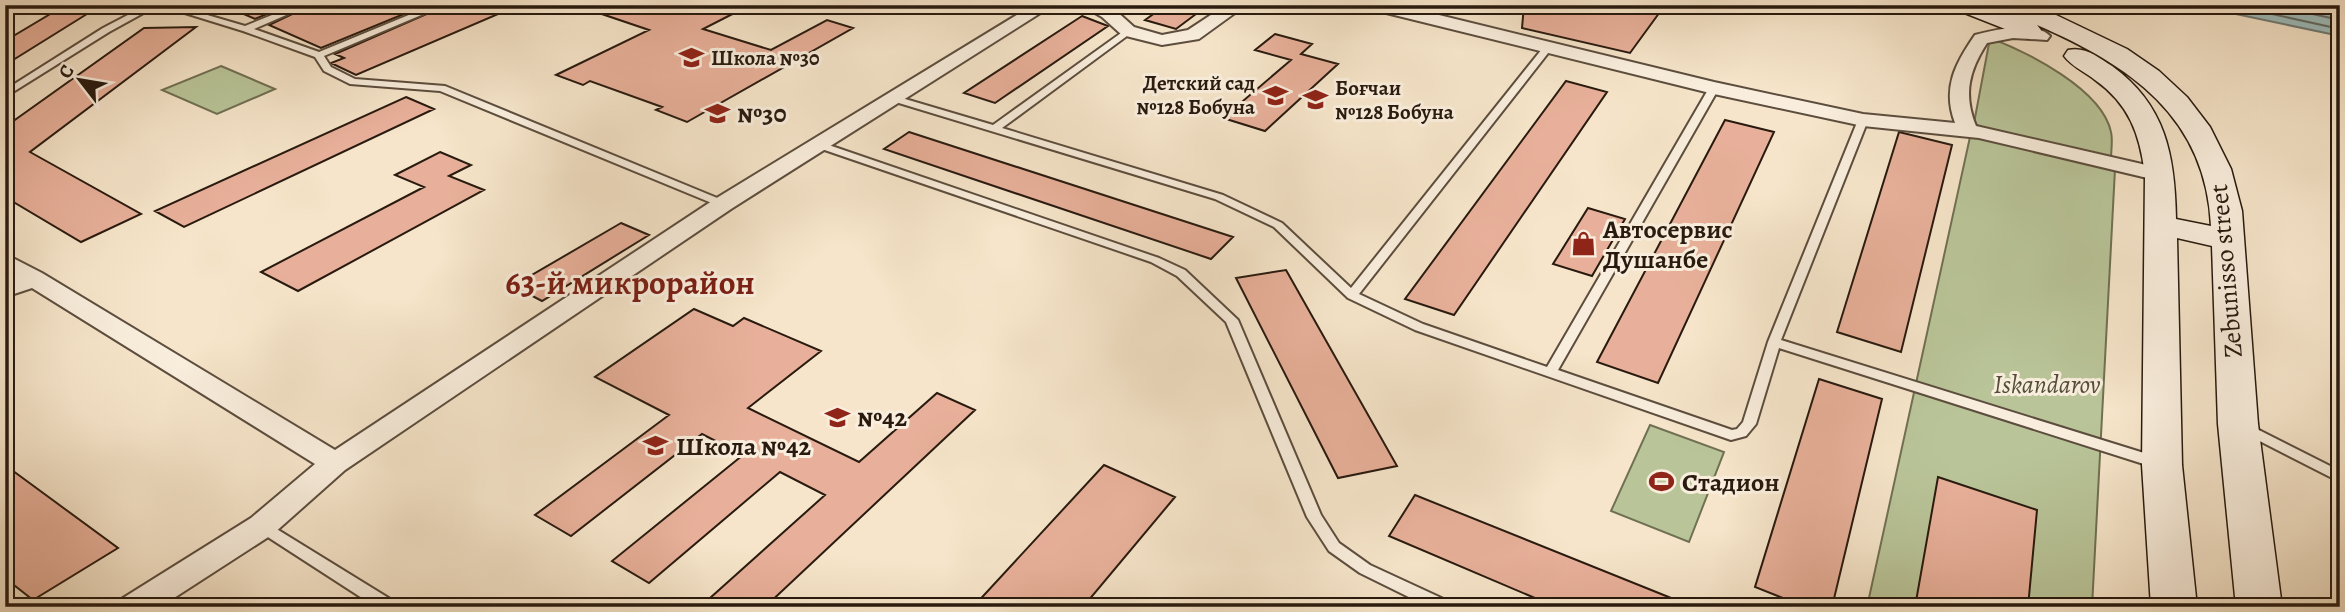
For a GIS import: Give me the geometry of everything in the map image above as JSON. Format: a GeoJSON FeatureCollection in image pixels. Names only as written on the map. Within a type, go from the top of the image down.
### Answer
{"type":"FeatureCollection","features":[{"type":"Feature","properties":{"kind":"main road"},"geometry":{"type":"LineString","coordinates":[[1966,5],[2041,36],[2089,63],[2130,94],[2145,114],[2157,139],[2160,175],[2162,465],[2174,607]]}},
{"type":"Feature","properties":{"kind":"main road","name":"Zebunisso street"},"geometry":{"type":"LineString","coordinates":[[2006,5],[2112,52],[2159,81],[2188,112],[2208,147],[2222,182],[2228,240],[2238,424],[2259,607]]}},
{"type":"Feature","properties":{"kind":"main road"},"geometry":{"type":"LineString","coordinates":[[2160,225],[2228,240]]}},
{"type":"Feature","properties":{"kind":"street"},"geometry":{"type":"LineString","coordinates":[[5,7],[11,5]]}},
{"type":"Feature","properties":{"kind":"street"},"geometry":{"type":"LineString","coordinates":[[134,607],[262,526],[335,463],[723,204],[1045,5]]}},
{"type":"Feature","properties":{"kind":"street"},"geometry":{"type":"LineString","coordinates":[[1089,5],[1108,13],[1128,31],[1162,40],[1193,35],[1238,5]]}},
{"type":"Feature","properties":{"kind":"street"},"geometry":{"type":"LineString","coordinates":[[1376,5],[1714,88],[1863,120],[1968,131],[2160,175]]}},
{"type":"Feature","properties":{"kind":"street"},"geometry":{"type":"LineString","coordinates":[[1968,131],[1956,102],[1962,72],[1981,39],[2013,33],[2041,36]]}},
{"type":"Feature","properties":{"kind":"street"},"geometry":{"type":"LineString","coordinates":[[5,261],[335,463]]}},
{"type":"Feature","properties":{"kind":"street"},"geometry":{"type":"LineString","coordinates":[[5,290],[34,278]]}},
{"type":"Feature","properties":{"kind":"lane"},"geometry":{"type":"LineString","coordinates":[[5,94],[106,30],[154,5]]}},
{"type":"Feature","properties":{"kind":"lane"},"geometry":{"type":"LineString","coordinates":[[163,5],[246,29],[319,55],[327,69],[353,82],[442,88],[723,204]]}},
{"type":"Feature","properties":{"kind":"lane"},"geometry":{"type":"LineString","coordinates":[[185,12],[203,5]]}},
{"type":"Feature","properties":{"kind":"lane"},"geometry":{"type":"LineString","coordinates":[[246,29],[305,5]]}},
{"type":"Feature","properties":{"kind":"lane"},"geometry":{"type":"LineString","coordinates":[[319,55],[441,5]]}},
{"type":"Feature","properties":{"kind":"lane"},"geometry":{"type":"LineString","coordinates":[[994,129],[1128,31]]}},
{"type":"Feature","properties":{"kind":"lane"},"geometry":{"type":"LineString","coordinates":[[1352,295],[1549,46]]}},
{"type":"Feature","properties":{"kind":"lane"},"geometry":{"type":"LineString","coordinates":[[1550,373],[1714,88]]}},
{"type":"Feature","properties":{"kind":"lane"},"geometry":{"type":"LineString","coordinates":[[892,98],[1219,197],[1261,214],[1278,225],[1352,295],[1419,327],[1731,435],[1741,433],[1749,425],[1774,342],[1863,120]]}},
{"type":"Feature","properties":{"kind":"lane"},"geometry":{"type":"LineString","coordinates":[[817,144],[1156,260],[1181,273],[1232,320],[1314,517],[1334,547],[1365,569],[1444,607]]}},
{"type":"Feature","properties":{"kind":"lane"},"geometry":{"type":"LineString","coordinates":[[1774,342],[2162,465]]}},
{"type":"Feature","properties":{"kind":"lane"},"geometry":{"type":"LineString","coordinates":[[2238,424],[2340,477]]}},
{"type":"Feature","properties":{"kind":"lane"},"geometry":{"type":"LineString","coordinates":[[262,526],[389,607]]}},
{"type":"Feature","properties":{"kind":"green space"},"geometry":{"type":"Polygon","coordinates":[[[1990,38],[2061,74],[2094,101],[2105,116],[2111,132],[2111,159],[1984,129],[1974,123],[1990,38]]]}},
{"type":"Feature","properties":{"kind":"green space"},"geometry":{"type":"Polygon","coordinates":[[[221,66],[275,89],[217,114],[162,90],[221,66]]]}},
{"type":"Feature","properties":{"kind":"green space","name":"Iskandarov"},"geometry":{"type":"Polygon","coordinates":[[[1970,137],[2000,139],[2115,169],[2092,607],[1867,607],[1970,137]]]}},
{"type":"Feature","properties":{"kind":"green space"},"geometry":{"type":"Polygon","coordinates":[[[1650,425],[1724,452],[1689,542],[1611,511],[1650,425]]]}},
{"type":"Feature","properties":{"kind":"water"},"geometry":{"type":"Polygon","coordinates":[[[2193,5],[2340,5],[2340,36],[2193,5]]]}},
{"type":"Feature","properties":{"kind":"building"},"geometry":{"type":"Polygon","coordinates":[[[223,5],[289,5],[255,19],[223,5]]]}},
{"type":"Feature","properties":{"kind":"building"},"geometry":{"type":"Polygon","coordinates":[[[311,5],[426,5],[321,48],[269,25],[311,5]]]}},
{"type":"Feature","properties":{"kind":"building"},"geometry":{"type":"Polygon","coordinates":[[[447,5],[519,5],[356,75],[331,63],[344,58],[335,54],[447,5]]]}},
{"type":"Feature","properties":{"kind":"building"},"geometry":{"type":"Polygon","coordinates":[[[588,5],[750,5],[703,29],[771,50],[827,20],[853,28],[687,122],[656,110],[662,107],[590,81],[583,85],[556,75],[649,30],[587,9],[588,5]]]}},
{"type":"Feature","properties":{"kind":"building"},"geometry":{"type":"Polygon","coordinates":[[[1166,5],[1208,5],[1176,29],[1145,20],[1166,5]]]}},
{"type":"Feature","properties":{"kind":"building"},"geometry":{"type":"Polygon","coordinates":[[[1524,5],[1665,5],[1630,53],[1522,28],[1524,5]]]}},
{"type":"Feature","properties":{"kind":"building"},"geometry":{"type":"Polygon","coordinates":[[[95,9],[5,65],[5,41],[57,10],[95,9]]]}},
{"type":"Feature","properties":{"kind":"building"},"geometry":{"type":"Polygon","coordinates":[[[1082,16],[1108,26],[995,103],[964,93],[1082,16]]]}},
{"type":"Feature","properties":{"kind":"building"},"geometry":{"type":"Polygon","coordinates":[[[196,27],[30,152],[141,214],[81,242],[5,197],[5,127],[144,28],[196,27]]]}},
{"type":"Feature","properties":{"kind":"building"},"geometry":{"type":"Polygon","coordinates":[[[1275,34],[1312,44],[1301,54],[1338,64],[1265,131],[1223,118],[1291,60],[1255,50],[1275,34]]]}},
{"type":"Feature","properties":{"kind":"building"},"geometry":{"type":"Polygon","coordinates":[[[1566,81],[1607,92],[1454,315],[1405,299],[1566,81]]]}},
{"type":"Feature","properties":{"kind":"building"},"geometry":{"type":"Polygon","coordinates":[[[406,97],[434,109],[184,227],[155,211],[406,97]]]}},
{"type":"Feature","properties":{"kind":"building"},"geometry":{"type":"Polygon","coordinates":[[[1725,120],[1774,132],[1658,383],[1597,362],[1725,120]]]}},
{"type":"Feature","properties":{"kind":"building"},"geometry":{"type":"Polygon","coordinates":[[[909,132],[1233,237],[1211,259],[884,149],[909,132]]]}},
{"type":"Feature","properties":{"kind":"building"},"geometry":{"type":"Polygon","coordinates":[[[1899,132],[1952,145],[1901,352],[1837,332],[1899,132]]]}},
{"type":"Feature","properties":{"kind":"building"},"geometry":{"type":"Polygon","coordinates":[[[440,152],[471,165],[449,176],[484,190],[298,291],[261,272],[424,187],[395,175],[440,152]]]}},
{"type":"Feature","properties":{"kind":"building"},"geometry":{"type":"Polygon","coordinates":[[[1588,208],[1625,219],[1592,276],[1553,264],[1588,208]]]}},
{"type":"Feature","properties":{"kind":"building"},"geometry":{"type":"Polygon","coordinates":[[[621,223],[649,235],[542,301],[513,286],[621,223]]]}},
{"type":"Feature","properties":{"kind":"building"},"geometry":{"type":"Polygon","coordinates":[[[1286,270],[1397,466],[1338,478],[1236,278],[1286,270]]]}},
{"type":"Feature","properties":{"kind":"building"},"geometry":{"type":"Polygon","coordinates":[[[694,309],[733,326],[744,318],[821,351],[748,408],[859,462],[937,393],[975,410],[765,607],[700,607],[825,495],[780,472],[649,583],[612,561],[743,455],[702,434],[571,536],[535,515],[669,415],[595,377],[694,309]]]}},
{"type":"Feature","properties":{"kind":"building"},"geometry":{"type":"Polygon","coordinates":[[[1819,379],[1882,399],[1832,607],[1806,607],[1755,587],[1819,379]]]}},
{"type":"Feature","properties":{"kind":"building"},"geometry":{"type":"Polygon","coordinates":[[[5,465],[118,548],[33,600],[5,578],[5,465]]]}},
{"type":"Feature","properties":{"kind":"building"},"geometry":{"type":"Polygon","coordinates":[[[1104,465],[1175,497],[1083,607],[973,607],[1104,465]]]}},
{"type":"Feature","properties":{"kind":"building"},"geometry":{"type":"Polygon","coordinates":[[[1938,477],[2037,510],[2028,607],[1915,607],[1938,477]]]}},
{"type":"Feature","properties":{"kind":"building"},"geometry":{"type":"Polygon","coordinates":[[[1415,495],[1691,607],[1556,607],[1389,536],[1415,495]]]}},
{"type":"Feature","properties":{"kind":"place","name":"Школа №30"},"geometry":{"type":"Point","coordinates":[691,58]}},
{"type":"Feature","properties":{"kind":"place","name":"Детский сад №128 Бобуна"},"geometry":{"type":"Point","coordinates":[1275,95]}},
{"type":"Feature","properties":{"kind":"place","name":"Боғчаи №128 Бобуна"},"geometry":{"type":"Point","coordinates":[1315,100]}},
{"type":"Feature","properties":{"kind":"place","name":"№30"},"geometry":{"type":"Point","coordinates":[717,113]}},
{"type":"Feature","properties":{"kind":"place","name":"Автосервис Душанбе"},"geometry":{"type":"Point","coordinates":[1583,244]}},
{"type":"Feature","properties":{"kind":"place","name":"№42"},"geometry":{"type":"Point","coordinates":[837,417]}},
{"type":"Feature","properties":{"kind":"place","name":"Школа №42"},"geometry":{"type":"Point","coordinates":[656,446]}},
{"type":"Feature","properties":{"kind":"place","name":"Стадион"},"geometry":{"type":"Point","coordinates":[1662,482]}},
{"type":"Feature","properties":{"kind":"district","name":"63-й микрорайон"},"geometry":{"type":"Point","coordinates":[630,282]}}]}
